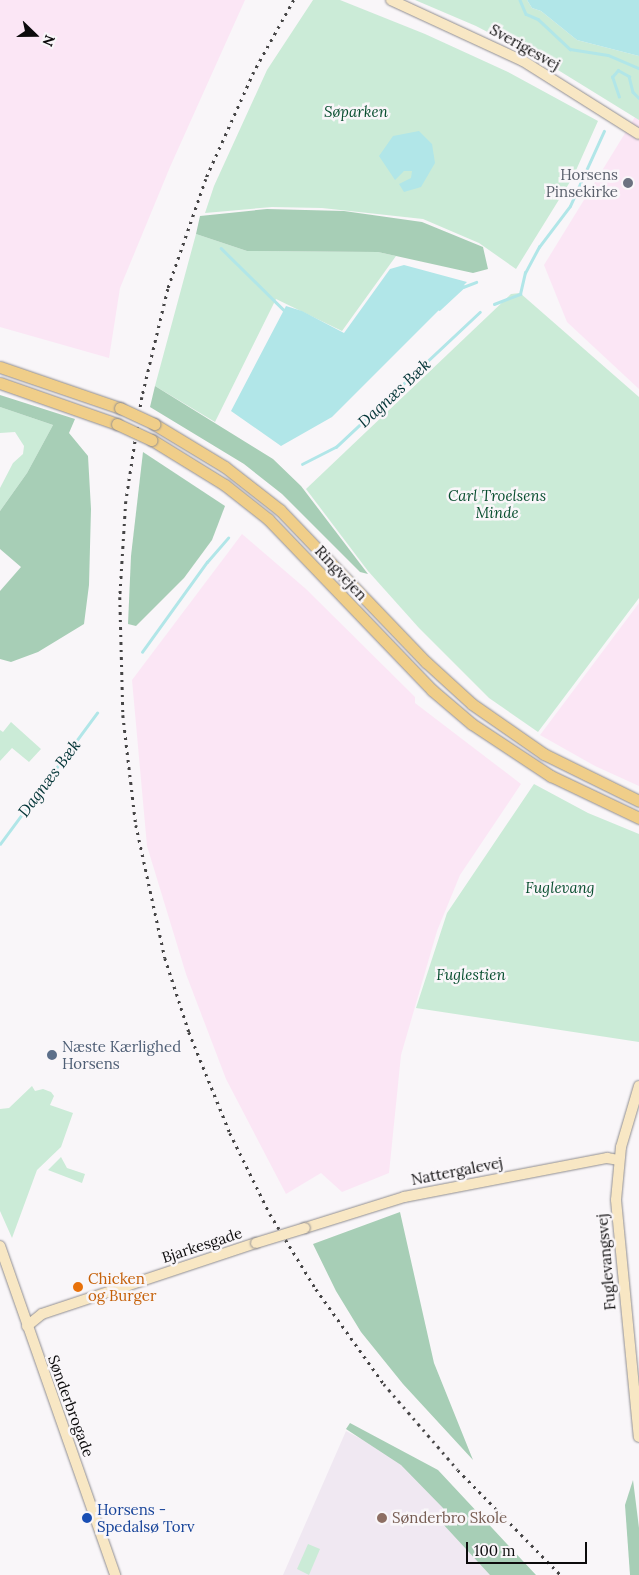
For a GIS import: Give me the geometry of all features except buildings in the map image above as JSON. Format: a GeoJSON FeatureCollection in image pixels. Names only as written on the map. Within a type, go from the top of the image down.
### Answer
{"type":"FeatureCollection","features":[{"type":"Feature","properties":{"kind":"main road","name":"Ringvejen"},"geometry":{"type":"LineString","coordinates":[[0,367],[120,408],[154,424],[226,467],[280,510],[426,662],[472,704],[517,737],[568,768],[639,801]]}},
{"type":"Feature","properties":{"kind":"main road","name":"Ringvejen"},"geometry":{"type":"LineString","coordinates":[[0,383],[118,424],[152,440],[225,485],[268,520],[432,690],[478,729],[551,776],[639,818]]}},
{"type":"Feature","properties":{"kind":"street","name":"Sverigesvej"},"geometry":{"type":"LineString","coordinates":[[390,0],[523,61],[639,134]]}},
{"type":"Feature","properties":{"kind":"street","name":"Fuglevangsvej"},"geometry":{"type":"LineString","coordinates":[[639,1086],[618,1160],[616,1200],[639,1437]]}},
{"type":"Feature","properties":{"kind":"street","name":"Nattergalevej"},"geometry":{"type":"LineString","coordinates":[[305,1228],[386,1202],[607,1158],[618,1160]]}},
{"type":"Feature","properties":{"kind":"street","name":"Bjarkesgade"},"geometry":{"type":"LineString","coordinates":[[26,1326],[42,1314],[305,1228]]}},
{"type":"Feature","properties":{"kind":"street","name":"Sønderbrogade"},"geometry":{"type":"LineString","coordinates":[[0,1246],[26,1326],[115,1575]]}},
{"type":"Feature","properties":{"kind":"shaded area"},"geometry":{"type":"Polygon","coordinates":[[[0,0],[245,0],[170,167],[120,288],[109,358],[0,327],[0,0]]]}},
{"type":"Feature","properties":{"kind":"shaded area"},"geometry":{"type":"Polygon","coordinates":[[[635,117],[639,120],[639,389],[567,322],[544,265],[635,117]]]}},
{"type":"Feature","properties":{"kind":"shaded area"},"geometry":{"type":"Polygon","coordinates":[[[242,534],[306,589],[415,697],[415,703],[521,784],[460,875],[437,931],[401,1055],[389,1173],[342,1192],[321,1173],[286,1194],[226,1079],[186,974],[147,846],[132,680],[242,534]]]}},
{"type":"Feature","properties":{"kind":"shaded area"},"geometry":{"type":"Polygon","coordinates":[[[639,603],[639,786],[595,766],[540,735],[639,603]]]}},
{"type":"Feature","properties":{"kind":"shaded area","name":"Sønderbro Skole"},"geometry":{"type":"Polygon","coordinates":[[[346,1431],[406,1462],[506,1575],[283,1575],[346,1431]]]}},
{"type":"Feature","properties":{"kind":"green space","name":"Søparken"},"geometry":{"type":"Polygon","coordinates":[[[313,0],[340,0],[425,34],[508,72],[598,121],[573,177],[516,269],[479,243],[423,219],[322,208],[272,207],[205,213],[214,186],[267,70],[313,0]]]}},
{"type":"Feature","properties":{"kind":"green space"},"geometry":{"type":"Polygon","coordinates":[[[415,0],[527,0],[532,8],[541,11],[577,40],[639,56],[639,120],[545,62],[476,26],[415,0]]]}},
{"type":"Feature","properties":{"kind":"green space"},"geometry":{"type":"Polygon","coordinates":[[[267,209],[344,211],[422,222],[483,247],[488,269],[473,273],[378,252],[247,251],[196,234],[200,216],[267,209]]]}},
{"type":"Feature","properties":{"kind":"green space"},"geometry":{"type":"Polygon","coordinates":[[[196,234],[247,251],[378,252],[396,256],[342,331],[276,299],[215,422],[155,386],[196,234]]]}},
{"type":"Feature","properties":{"kind":"green space","name":"Carl Troelsens Minde"},"geometry":{"type":"Polygon","coordinates":[[[520,293],[639,397],[639,598],[538,732],[489,698],[419,628],[368,571],[306,489],[511,294],[520,293]]]}},
{"type":"Feature","properties":{"kind":"green space"},"geometry":{"type":"Polygon","coordinates":[[[155,386],[273,459],[301,486],[368,574],[360,572],[282,494],[244,464],[150,407],[155,386]]]}},
{"type":"Feature","properties":{"kind":"green space"},"geometry":{"type":"Polygon","coordinates":[[[0,395],[75,419],[69,433],[88,456],[91,509],[89,585],[84,624],[38,652],[11,662],[0,659],[0,591],[21,567],[0,549],[0,511],[27,473],[53,425],[0,407],[0,395]]]}},
{"type":"Feature","properties":{"kind":"green space"},"geometry":{"type":"Polygon","coordinates":[[[0,407],[53,425],[27,473],[0,511],[0,488],[13,463],[23,454],[24,446],[15,432],[0,433],[0,407]]]}},
{"type":"Feature","properties":{"kind":"green space"},"geometry":{"type":"Polygon","coordinates":[[[143,452],[225,506],[212,540],[184,578],[136,626],[128,624],[131,556],[143,452]]]}},
{"type":"Feature","properties":{"kind":"green space"},"geometry":{"type":"Polygon","coordinates":[[[11,722],[41,749],[29,762],[12,748],[0,761],[0,730],[3,732],[11,722]]]}},
{"type":"Feature","properties":{"kind":"green space","name":"Fuglevang"},"geometry":{"type":"Polygon","coordinates":[[[534,784],[588,813],[639,834],[639,1042],[416,1008],[447,913],[534,784]]]}},
{"type":"Feature","properties":{"kind":"green space"},"geometry":{"type":"Polygon","coordinates":[[[32,1086],[35,1091],[43,1089],[51,1092],[54,1096],[50,1105],[73,1113],[61,1147],[37,1170],[12,1238],[0,1211],[0,1109],[9,1108],[32,1086]]]}},
{"type":"Feature","properties":{"kind":"green space"},"geometry":{"type":"Polygon","coordinates":[[[61,1157],[67,1168],[85,1174],[82,1183],[48,1170],[61,1157]]]}},
{"type":"Feature","properties":{"kind":"green space"},"geometry":{"type":"Polygon","coordinates":[[[400,1212],[434,1363],[473,1460],[403,1384],[361,1332],[336,1291],[313,1244],[400,1212]]]}},
{"type":"Feature","properties":{"kind":"green space"},"geometry":{"type":"Polygon","coordinates":[[[350,1423],[438,1470],[536,1575],[490,1575],[442,1523],[443,1508],[401,1465],[346,1429],[350,1423]]]}},
{"type":"Feature","properties":{"kind":"green space"},"geometry":{"type":"Polygon","coordinates":[[[633,1480],[639,1528],[639,1575],[630,1575],[625,1505],[633,1480]]]}},
{"type":"Feature","properties":{"kind":"green space"},"geometry":{"type":"Polygon","coordinates":[[[308,1544],[320,1549],[309,1575],[297,1569],[308,1544]]]}},
{"type":"Feature","properties":{"kind":"water"},"geometry":{"type":"Polygon","coordinates":[[[527,0],[639,0],[639,56],[577,40],[541,11],[532,8],[527,0]]]}},
{"type":"Feature","properties":{"kind":"water"},"geometry":{"type":"Polygon","coordinates":[[[419,131],[432,144],[435,163],[421,187],[404,192],[399,184],[411,178],[412,171],[404,171],[395,180],[379,156],[393,136],[419,131]]]}},
{"type":"Feature","properties":{"kind":"water"},"geometry":{"type":"Polygon","coordinates":[[[404,265],[467,282],[332,417],[281,446],[231,411],[286,306],[302,311],[344,333],[390,269],[404,265]]]}},
{"type":"Feature","properties":{"kind":"waterway"},"geometry":{"type":"LineString","coordinates":[[520,0],[526,14],[538,19],[570,49],[608,55],[639,68]]}},
{"type":"Feature","properties":{"kind":"waterway"},"geometry":{"type":"LineString","coordinates":[[619,97],[612,77],[618,70],[629,76],[633,92],[639,98]]}},
{"type":"Feature","properties":{"kind":"waterway","name":"Dagnæs Bæk"},"geometry":{"type":"LineString","coordinates":[[494,304],[520,294],[525,273],[539,247],[570,206],[604,131]]}},
{"type":"Feature","properties":{"kind":"waterway"},"geometry":{"type":"LineString","coordinates":[[221,248],[286,312]]}},
{"type":"Feature","properties":{"kind":"waterway"},"geometry":{"type":"LineString","coordinates":[[439,309],[463,287],[476,282]]}},
{"type":"Feature","properties":{"kind":"waterway","name":"Dagnæs Bæk"},"geometry":{"type":"LineString","coordinates":[[302,464],[336,447],[480,312]]}},
{"type":"Feature","properties":{"kind":"waterway","name":"Dagnæs Bæk"},"geometry":{"type":"LineString","coordinates":[[142,652],[207,562],[228,538]]}},
{"type":"Feature","properties":{"kind":"waterway","name":"Dagnæs Bæk"},"geometry":{"type":"LineString","coordinates":[[0,844],[97,713]]}},
{"type":"Feature","properties":{"kind":"railway"},"geometry":{"type":"LineString","coordinates":[[294,0],[254,72],[206,179],[168,289],[142,397],[126,501],[120,597],[123,715],[136,825],[165,958],[189,1032],[230,1133],[270,1214],[316,1289],[384,1384],[458,1470],[561,1575]]}},
{"type":"Feature","properties":{"kind":"place","name":"Horsens Pinsekirke"},"geometry":{"type":"Point","coordinates":[628,183]}},
{"type":"Feature","properties":{"kind":"place","name":"Næste Kærlighed Horsens"},"geometry":{"type":"Point","coordinates":[52,1055]}},
{"type":"Feature","properties":{"kind":"place","name":"Chicken og Burger"},"geometry":{"type":"Point","coordinates":[78,1287]}},
{"type":"Feature","properties":{"kind":"place","name":"Horsens - Spedalsø Torv"},"geometry":{"type":"Point","coordinates":[87,1518]}},
{"type":"Feature","properties":{"kind":"place","name":"Sønderbro Skole"},"geometry":{"type":"Point","coordinates":[382,1518]}},
{"type":"Feature","properties":{"kind":"park label","name":"Fuglestien"},"geometry":{"type":"Point","coordinates":[471,975]}}]}
